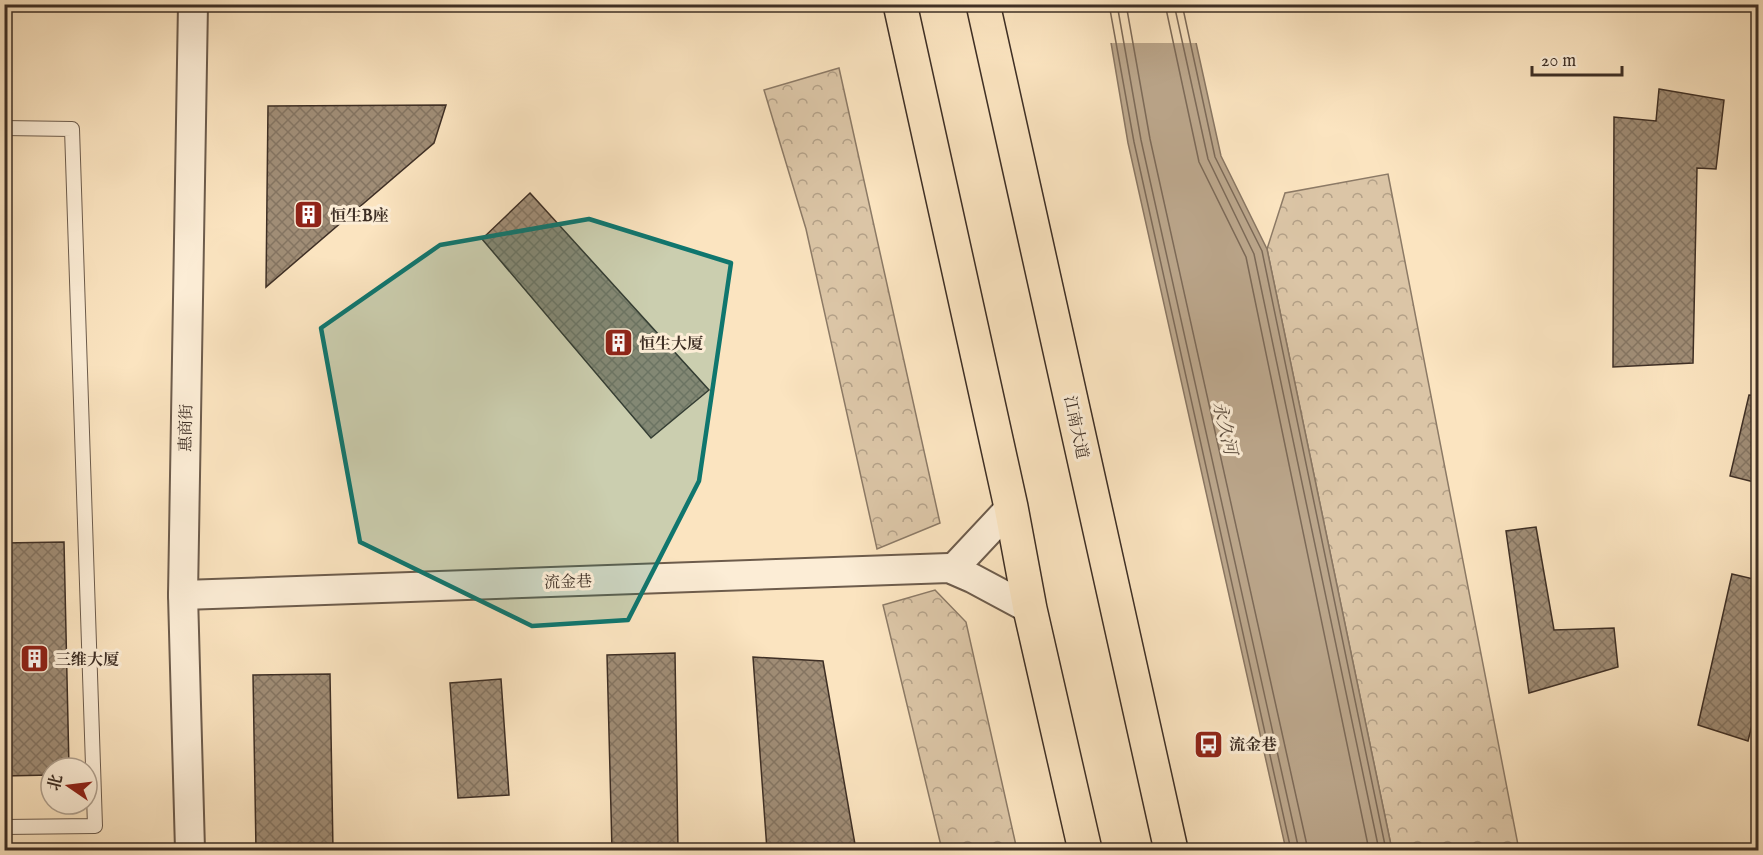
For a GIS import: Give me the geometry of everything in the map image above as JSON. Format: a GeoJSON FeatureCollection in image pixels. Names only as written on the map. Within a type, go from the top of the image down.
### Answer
{"type":"FeatureCollection","features":[{"type":"Feature","properties":{"kind":"main road"},"geometry":{"type":"LineString","coordinates":[[900,4],[1011,507],[1030,609],[1085,850]]}},
{"type":"Feature","properties":{"kind":"main road","name":"江南大道"},"geometry":{"type":"LineString","coordinates":[[983,4],[1171,850]]}},
{"type":"Feature","properties":{"kind":"street","name":"惠商街"},"geometry":{"type":"LineString","coordinates":[[190,850],[183,595],[193,4]]}},
{"type":"Feature","properties":{"kind":"street"},"geometry":{"type":"LineString","coordinates":[[954,569],[1011,507]]}},
{"type":"Feature","properties":{"kind":"street","name":"流金巷"},"geometry":{"type":"LineString","coordinates":[[183,595],[954,569],[1030,609]]}},
{"type":"Feature","properties":{"kind":"lane"},"geometry":{"type":"LineString","coordinates":[[4,128],[72,129],[95,826],[4,827]]}},
{"type":"Feature","properties":{"kind":"highlighted area"},"geometry":{"type":"Polygon","coordinates":[[[589,219],[731,263],[699,481],[628,620],[532,626],[360,542],[321,328],[440,245],[589,219]]]}},
{"type":"Feature","properties":{"kind":"green space"},"geometry":{"type":"Polygon","coordinates":[[[839,68],[940,523],[877,549],[806,229],[764,90],[839,68]]]}},
{"type":"Feature","properties":{"kind":"green space"},"geometry":{"type":"Polygon","coordinates":[[[1388,174],[1519,850],[1392,850],[1267,249],[1285,193],[1388,174]]]}},
{"type":"Feature","properties":{"kind":"green space"},"geometry":{"type":"Polygon","coordinates":[[[935,590],[966,622],[1017,850],[942,850],[883,605],[935,590]]]}},
{"type":"Feature","properties":{"kind":"water","name":"永久河"},"geometry":{"type":"Polygon","coordinates":[[[1189,11],[1221,156],[1267,249],[1392,850],[1286,850],[1128,143],[1107,19],[1189,11]]]}},
{"type":"Feature","properties":{"kind":"pier"},"geometry":{"type":"Polygon","coordinates":[[[1100,4],[1190,4],[1199,43],[1108,43],[1100,4]]]}},
{"type":"Feature","properties":{"kind":"building"},"geometry":{"type":"Polygon","coordinates":[[[1659,89],[1724,100],[1716,169],[1697,168],[1693,363],[1613,367],[1614,117],[1656,121],[1659,89]]]}},
{"type":"Feature","properties":{"kind":"building","name":"恒生B座"},"geometry":{"type":"Polygon","coordinates":[[[446,105],[434,143],[266,287],[268,106],[446,105]]]}},
{"type":"Feature","properties":{"kind":"building","name":"恒生大厦"},"geometry":{"type":"Polygon","coordinates":[[[530,193],[709,390],[651,438],[482,239],[530,193]]]}},
{"type":"Feature","properties":{"kind":"building"},"geometry":{"type":"Polygon","coordinates":[[[1749,395],[1758,396],[1758,483],[1730,476],[1749,395]]]}},
{"type":"Feature","properties":{"kind":"building"},"geometry":{"type":"Polygon","coordinates":[[[1536,527],[1554,630],[1614,628],[1618,667],[1529,693],[1506,531],[1536,527]]]}},
{"type":"Feature","properties":{"kind":"building","name":"三维大厦"},"geometry":{"type":"Polygon","coordinates":[[[64,542],[69,756],[39,756],[39,775],[4,776],[4,543],[64,542]]]}},
{"type":"Feature","properties":{"kind":"building"},"geometry":{"type":"Polygon","coordinates":[[[1732,574],[1758,580],[1758,701],[1748,741],[1698,725],[1732,574]]]}},
{"type":"Feature","properties":{"kind":"building"},"geometry":{"type":"Polygon","coordinates":[[[675,653],[678,850],[612,850],[607,655],[675,653]]]}},
{"type":"Feature","properties":{"kind":"building"},"geometry":{"type":"Polygon","coordinates":[[[753,657],[823,661],[856,850],[767,850],[753,657]]]}},
{"type":"Feature","properties":{"kind":"building"},"geometry":{"type":"Polygon","coordinates":[[[330,674],[333,850],[256,850],[253,675],[330,674]]]}},
{"type":"Feature","properties":{"kind":"building"},"geometry":{"type":"Polygon","coordinates":[[[501,679],[509,795],[458,798],[450,683],[501,679]]]}},
{"type":"Feature","properties":{"kind":"place","name":"恒生B座"},"geometry":{"type":"Point","coordinates":[309,215]}},
{"type":"Feature","properties":{"kind":"place","name":"恒生大厦"},"geometry":{"type":"Point","coordinates":[618,343]}},
{"type":"Feature","properties":{"kind":"place","name":"三维大厦"},"geometry":{"type":"Point","coordinates":[34,659]}},
{"type":"Feature","properties":{"kind":"place","name":"流金巷"},"geometry":{"type":"Point","coordinates":[1208,744]}}]}
